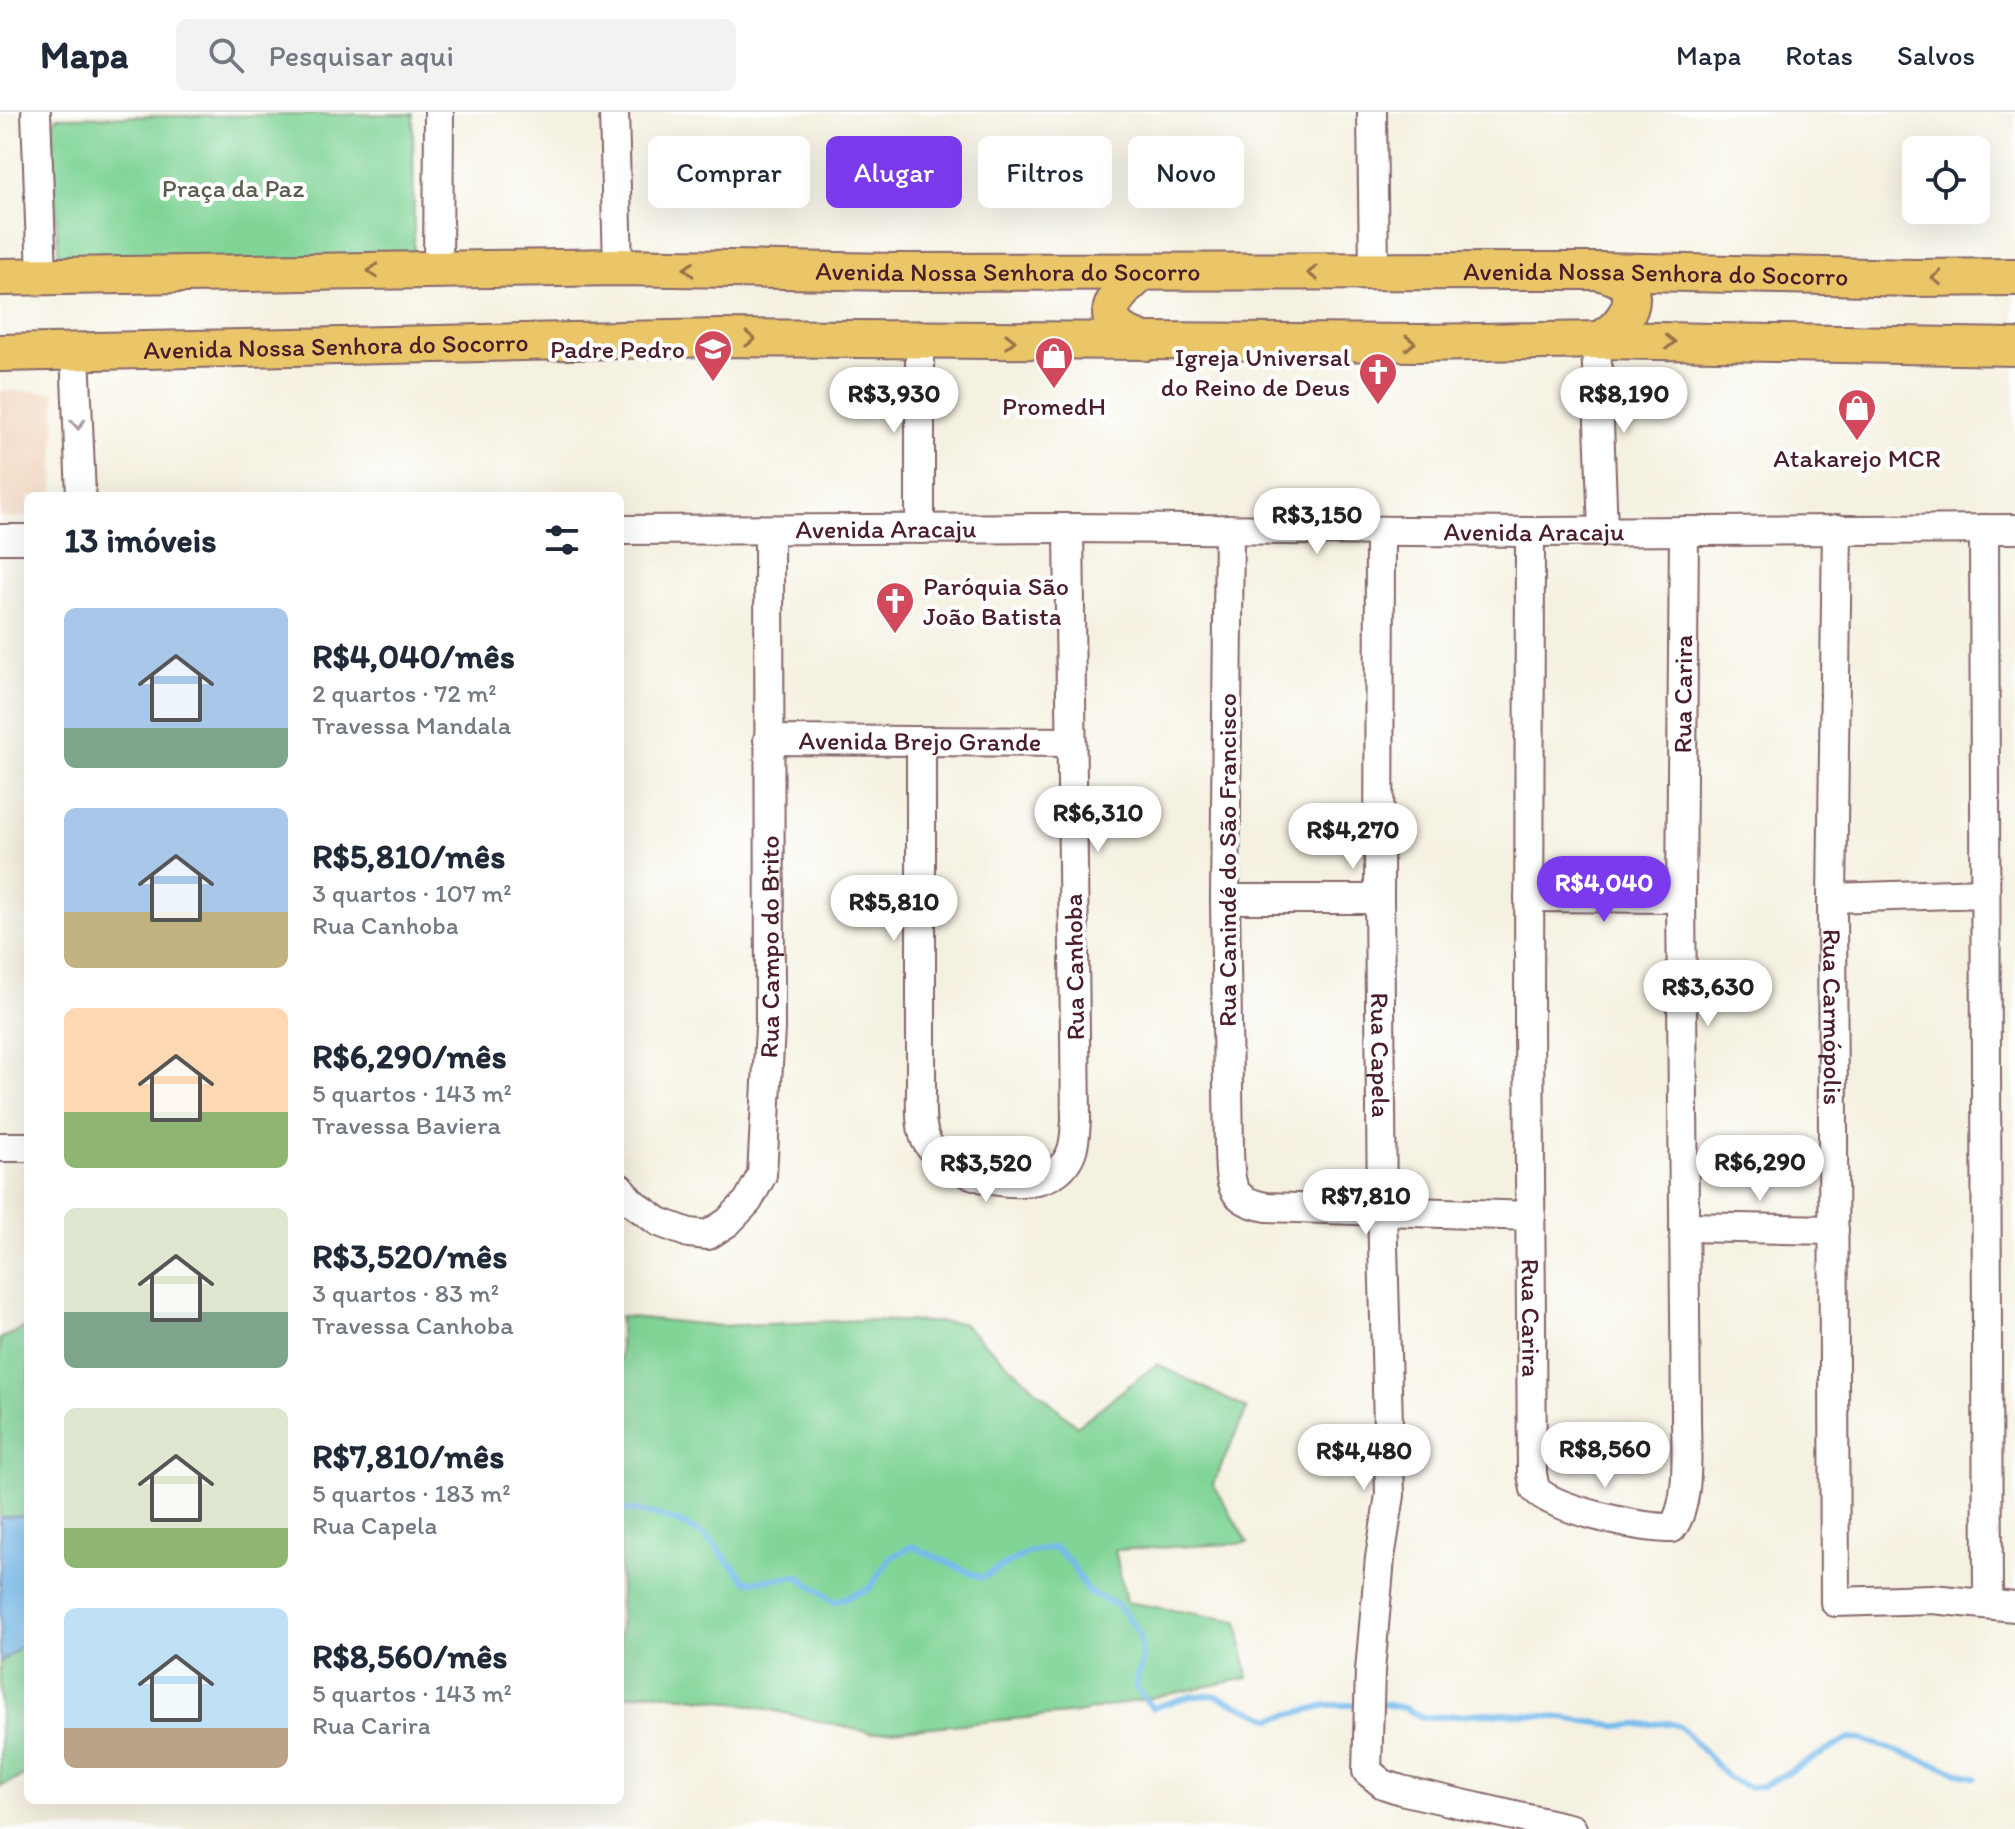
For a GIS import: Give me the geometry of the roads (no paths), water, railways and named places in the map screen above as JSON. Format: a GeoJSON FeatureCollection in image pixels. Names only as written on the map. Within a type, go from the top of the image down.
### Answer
{"type":"FeatureCollection","features":[{"type":"Feature","properties":{"kind":"main road","name":"Avenida Nossa Senhora do Socorro"},"geometry":{"type":"LineString","coordinates":[[0,277],[618,267],[897,272],[1598,271],[1916,278],[2015,277]]}},
{"type":"Feature","properties":{"kind":"main road"},"geometry":{"type":"LineString","coordinates":[[1598,271],[1624,282],[1629,294],[1623,323],[1599,340]]}},
{"type":"Feature","properties":{"kind":"main road"},"geometry":{"type":"LineString","coordinates":[[1143,272],[1119,294],[1112,316],[1113,324],[1119,330],[1147,342]]}},
{"type":"Feature","properties":{"kind":"main road","name":"Avenida Nossa Senhora do Socorro"},"geometry":{"type":"LineString","coordinates":[[0,353],[720,338],[1147,342],[1599,340],[2015,347]]}},
{"type":"Feature","properties":{"kind":"street"},"geometry":{"type":"LineString","coordinates":[[36,112],[42,276]]}},
{"type":"Feature","properties":{"kind":"street"},"geometry":{"type":"LineString","coordinates":[[438,270],[439,112]]}},
{"type":"Feature","properties":{"kind":"street"},"geometry":{"type":"LineString","coordinates":[[614,112],[618,267]]}},
{"type":"Feature","properties":{"kind":"street"},"geometry":{"type":"LineString","coordinates":[[1372,112],[1374,271]]}},
{"type":"Feature","properties":{"kind":"street"},"geometry":{"type":"LineString","coordinates":[[920,340],[920,529]]}},
{"type":"Feature","properties":{"kind":"street"},"geometry":{"type":"LineString","coordinates":[[1599,340],[1603,531]]}},
{"type":"Feature","properties":{"kind":"street"},"geometry":{"type":"LineString","coordinates":[[75,352],[81,492]]}},
{"type":"Feature","properties":{"kind":"street","name":"Avenida Aracaju"},"geometry":{"type":"LineString","coordinates":[[624,530],[1069,528],[1530,532],[2015,529]]}},
{"type":"Feature","properties":{"kind":"street","name":"Rua Canhoba"},"geometry":{"type":"LineString","coordinates":[[921,742],[921,1110],[926,1140],[935,1154],[954,1168],[995,1180],[1015,1182],[1040,1179],[1065,1165],[1074,1139],[1077,1090],[1069,528]]}},
{"type":"Feature","properties":{"kind":"street","name":"Rua Canindé do São Francisco"},"geometry":{"type":"LineString","coordinates":[[1229,529],[1225,899],[1228,1134],[1234,1191],[1244,1201],[1267,1207],[1382,1211]]}},
{"type":"Feature","properties":{"kind":"street","name":"Rua Carmópolis"},"geometry":{"type":"LineString","coordinates":[[1837,529],[1832,898],[1835,1602],[1918,1599],[2001,1605]]}},
{"type":"Feature","properties":{"kind":"street"},"geometry":{"type":"LineString","coordinates":[[1984,529],[1984,893],[2001,1216],[2001,1605]]}},
{"type":"Feature","properties":{"kind":"street","name":"Rua Campo do Brito"},"geometry":{"type":"LineString","coordinates":[[624,1193],[659,1222],[678,1230],[708,1235],[728,1222],[748,1201],[762,1175],[770,1028],[769,531]]}},
{"type":"Feature","properties":{"kind":"street","name":"Rua Capela"},"geometry":{"type":"LineString","coordinates":[[1380,531],[1382,1211],[1390,1495],[1380,1558],[1370,1671],[1367,1771],[1383,1784],[1401,1790],[1572,1829]]}},
{"type":"Feature","properties":{"kind":"street","name":"Rua Carira"},"geometry":{"type":"LineString","coordinates":[[1530,532],[1530,1444],[1535,1489],[1553,1501],[1611,1519],[1672,1528],[1679,1518],[1684,1484],[1681,898],[1684,531]]}},
{"type":"Feature","properties":{"kind":"street"},"geometry":{"type":"LineString","coordinates":[[0,539],[24,539]]}},
{"type":"Feature","properties":{"kind":"street","name":"Avenida Brejo Grande"},"geometry":{"type":"LineString","coordinates":[[768,740],[1070,742]]}},
{"type":"Feature","properties":{"kind":"street"},"geometry":{"type":"LineString","coordinates":[[1832,898],[1984,893]]}},
{"type":"Feature","properties":{"kind":"street"},"geometry":{"type":"LineString","coordinates":[[1529,897],[1681,898]]}},
{"type":"Feature","properties":{"kind":"street"},"geometry":{"type":"LineString","coordinates":[[1225,899],[1379,899]]}},
{"type":"Feature","properties":{"kind":"street"},"geometry":{"type":"LineString","coordinates":[[0,1147],[24,1147]]}},
{"type":"Feature","properties":{"kind":"street"},"geometry":{"type":"LineString","coordinates":[[1382,1211],[1531,1216]]}},
{"type":"Feature","properties":{"kind":"street"},"geometry":{"type":"LineString","coordinates":[[1684,1227],[1834,1230]]}},
{"type":"Feature","properties":{"kind":"water"},"geometry":{"type":"Polygon","coordinates":[[[24,1515],[24,1643],[0,1663],[0,1518],[24,1515]]]}},
{"type":"Feature","properties":{"kind":"waterway"},"geometry":{"type":"LineString","coordinates":[[624,1510],[678,1522],[700,1533],[748,1582],[798,1576],[835,1602],[870,1588],[890,1558],[912,1546],[981,1578],[1031,1551],[1055,1548],[1071,1563],[1087,1591],[1118,1605],[1138,1631],[1143,1658],[1135,1686],[1152,1708],[1192,1696],[1214,1695],[1272,1719],[1327,1705],[1357,1705]]}},
{"type":"Feature","properties":{"kind":"waterway"},"geometry":{"type":"LineString","coordinates":[[1384,1704],[1404,1708],[1424,1718],[1483,1713],[1546,1716],[1622,1726],[1669,1723],[1681,1727],[1729,1779],[1748,1787],[1763,1786],[1848,1739],[1864,1740],[1975,1778]]}},
{"type":"Feature","properties":{"kind":"place","name":"Padre Pedro"},"geometry":{"type":"Point","coordinates":[713,383]}},
{"type":"Feature","properties":{"kind":"place","name":"PromedH"},"geometry":{"type":"Point","coordinates":[1054,390]}},
{"type":"Feature","properties":{"kind":"place","name":"Igreja Universal do Reino de Deus"},"geometry":{"type":"Point","coordinates":[1378,406]}},
{"type":"Feature","properties":{"kind":"place","name":"Atakarejo MCR"},"geometry":{"type":"Point","coordinates":[1857,442]}},
{"type":"Feature","properties":{"kind":"place","name":"Paróquia São João Batista"},"geometry":{"type":"Point","coordinates":[895,635]}},
{"type":"Feature","properties":{"kind":"park label","name":"Praça da Paz"},"geometry":{"type":"Point","coordinates":[233,188]}}]}
